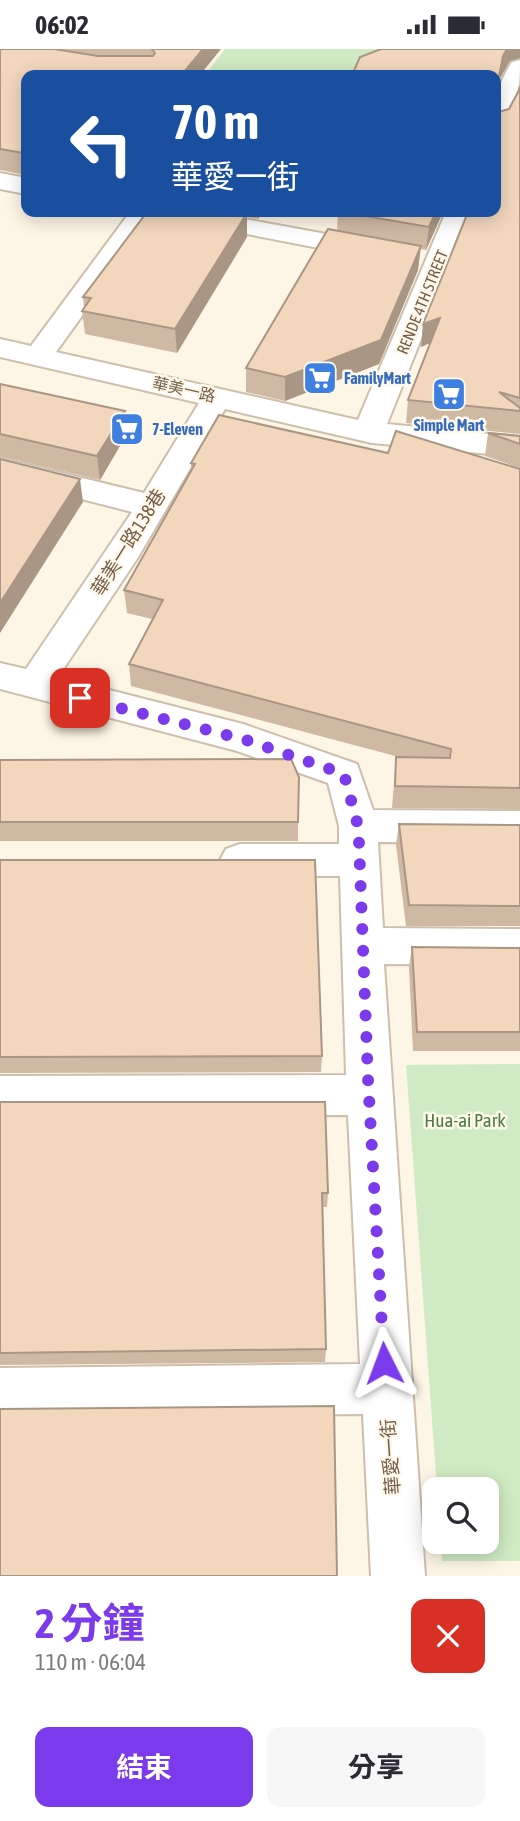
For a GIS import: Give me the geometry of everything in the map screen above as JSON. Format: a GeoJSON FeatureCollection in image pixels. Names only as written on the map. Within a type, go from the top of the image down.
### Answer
{"type":"FeatureCollection","features":[{"type":"Feature","properties":{"kind":"street"},"geometry":{"type":"LineString","coordinates":[[501,111],[520,67]]}},
{"type":"Feature","properties":{"kind":"street"},"geometry":{"type":"LineString","coordinates":[[0,181],[21,185]]}},
{"type":"Feature","properties":{"kind":"street"},"geometry":{"type":"LineString","coordinates":[[38,356],[139,217]]}},
{"type":"Feature","properties":{"kind":"street"},"geometry":{"type":"LineString","coordinates":[[191,217],[415,258]]}},
{"type":"Feature","properties":{"kind":"street","name":"RENDE 4TH STREET"},"geometry":{"type":"LineString","coordinates":[[368,432],[415,258],[454,217]]}},
{"type":"Feature","properties":{"kind":"street","name":"華美一路"},"geometry":{"type":"LineString","coordinates":[[0,348],[368,432],[495,473]]}},
{"type":"Feature","properties":{"kind":"street","name":"華美一路138巷"},"geometry":{"type":"LineString","coordinates":[[17,681],[125,551],[218,396]]}},
{"type":"Feature","properties":{"kind":"street","name":"華美一路"},"geometry":{"type":"LineString","coordinates":[[368,432],[520,447]]}},
{"type":"Feature","properties":{"kind":"street"},"geometry":{"type":"LineString","coordinates":[[0,468],[152,506]]}},
{"type":"Feature","properties":{"kind":"street","name":"華愛一街"},"geometry":{"type":"LineString","coordinates":[[17,681],[243,739],[344,774],[359,843],[369,1095],[398,1576]]}},
{"type":"Feature","properties":{"kind":"street"},"geometry":{"type":"LineString","coordinates":[[208,860],[520,827]]}},
{"type":"Feature","properties":{"kind":"street"},"geometry":{"type":"LineString","coordinates":[[364,946],[520,947]]}},
{"type":"Feature","properties":{"kind":"street"},"geometry":{"type":"LineString","coordinates":[[0,1096],[369,1095]]}},
{"type":"Feature","properties":{"kind":"street"},"geometry":{"type":"LineString","coordinates":[[0,1393],[386,1389]]}},
{"type":"Feature","properties":{"kind":"green space"},"geometry":{"type":"Polygon","coordinates":[[[225,49],[503,49],[494,70],[209,70],[225,49]]]}},
{"type":"Feature","properties":{"kind":"green space","name":"Hua-ai Park"},"geometry":{"type":"Polygon","coordinates":[[[520,1064],[520,1561],[442,1561],[442,1554],[499,1554],[499,1477],[436,1477],[406,1065],[520,1064]]]}},
{"type":"Feature","properties":{"kind":"building"},"geometry":{"type":"Polygon","coordinates":[[[0,49],[54,49],[98,56],[153,56],[155,53],[152,49],[203,49],[186,70],[21,70],[21,153],[0,149],[0,49]]]}},
{"type":"Feature","properties":{"kind":"building"},"geometry":{"type":"Polygon","coordinates":[[[381,49],[507,49],[500,70],[354,70],[360,57],[381,49]]]}},
{"type":"Feature","properties":{"kind":"building"},"geometry":{"type":"Polygon","coordinates":[[[520,86],[520,398],[499,392],[520,408],[520,411],[408,400],[440,318],[423,324],[466,217],[501,217],[501,111],[509,109],[520,86]]]}},
{"type":"Feature","properties":{"kind":"building"},"geometry":{"type":"Polygon","coordinates":[[[143,217],[245,217],[175,329],[82,311],[91,298],[83,297],[143,217]]]}},
{"type":"Feature","properties":{"kind":"building"},"geometry":{"type":"Polygon","coordinates":[[[371,217],[434,217],[429,227],[371,217]]]}},
{"type":"Feature","properties":{"kind":"building"},"geometry":{"type":"Polygon","coordinates":[[[328,229],[421,246],[381,340],[285,377],[246,368],[328,229]]]}},
{"type":"Feature","properties":{"kind":"building"},"geometry":{"type":"Polygon","coordinates":[[[0,384],[125,411],[97,456],[0,434],[0,384]]]}},
{"type":"Feature","properties":{"kind":"building"},"geometry":{"type":"Polygon","coordinates":[[[219,415],[388,453],[396,431],[520,469],[520,788],[395,786],[396,757],[450,758],[451,749],[129,664],[163,600],[124,590],[195,464],[191,463],[219,415]]]}},
{"type":"Feature","properties":{"kind":"building"},"geometry":{"type":"Polygon","coordinates":[[[488,433],[520,436],[520,444],[488,433]]]}},
{"type":"Feature","properties":{"kind":"building"},"geometry":{"type":"Polygon","coordinates":[[[0,459],[80,479],[0,603],[0,459]]]}},
{"type":"Feature","properties":{"kind":"building"},"geometry":{"type":"Polygon","coordinates":[[[291,759],[299,777],[298,822],[0,822],[0,760],[291,759]]]}},
{"type":"Feature","properties":{"kind":"building"},"geometry":{"type":"Polygon","coordinates":[[[399,824],[520,825],[520,906],[409,905],[399,824]]]}},
{"type":"Feature","properties":{"kind":"building"},"geometry":{"type":"Polygon","coordinates":[[[0,860],[315,860],[322,1056],[0,1057],[0,860]]]}},
{"type":"Feature","properties":{"kind":"building"},"geometry":{"type":"Polygon","coordinates":[[[412,947],[520,948],[520,1032],[417,1032],[412,947]]]}},
{"type":"Feature","properties":{"kind":"building"},"geometry":{"type":"Polygon","coordinates":[[[0,1102],[325,1102],[328,1193],[322,1193],[326,1349],[0,1353],[0,1102]]]}},
{"type":"Feature","properties":{"kind":"building"},"geometry":{"type":"Polygon","coordinates":[[[334,1406],[337,1576],[0,1576],[0,1409],[334,1406]]]}},
{"type":"Feature","properties":{"kind":"place","name":"FamilyMart"},"geometry":{"type":"Point","coordinates":[320,378]}},
{"type":"Feature","properties":{"kind":"place","name":"Simple Mart"},"geometry":{"type":"Point","coordinates":[449,394]}},
{"type":"Feature","properties":{"kind":"place","name":"7-Eleven"},"geometry":{"type":"Point","coordinates":[127,429]}},
{"type":"Feature","properties":{"kind":"route"},"geometry":{"type":"LineString","coordinates":[[80,698],[243,739],[344,774],[358,826],[368,1079],[384,1363]]}}]}
